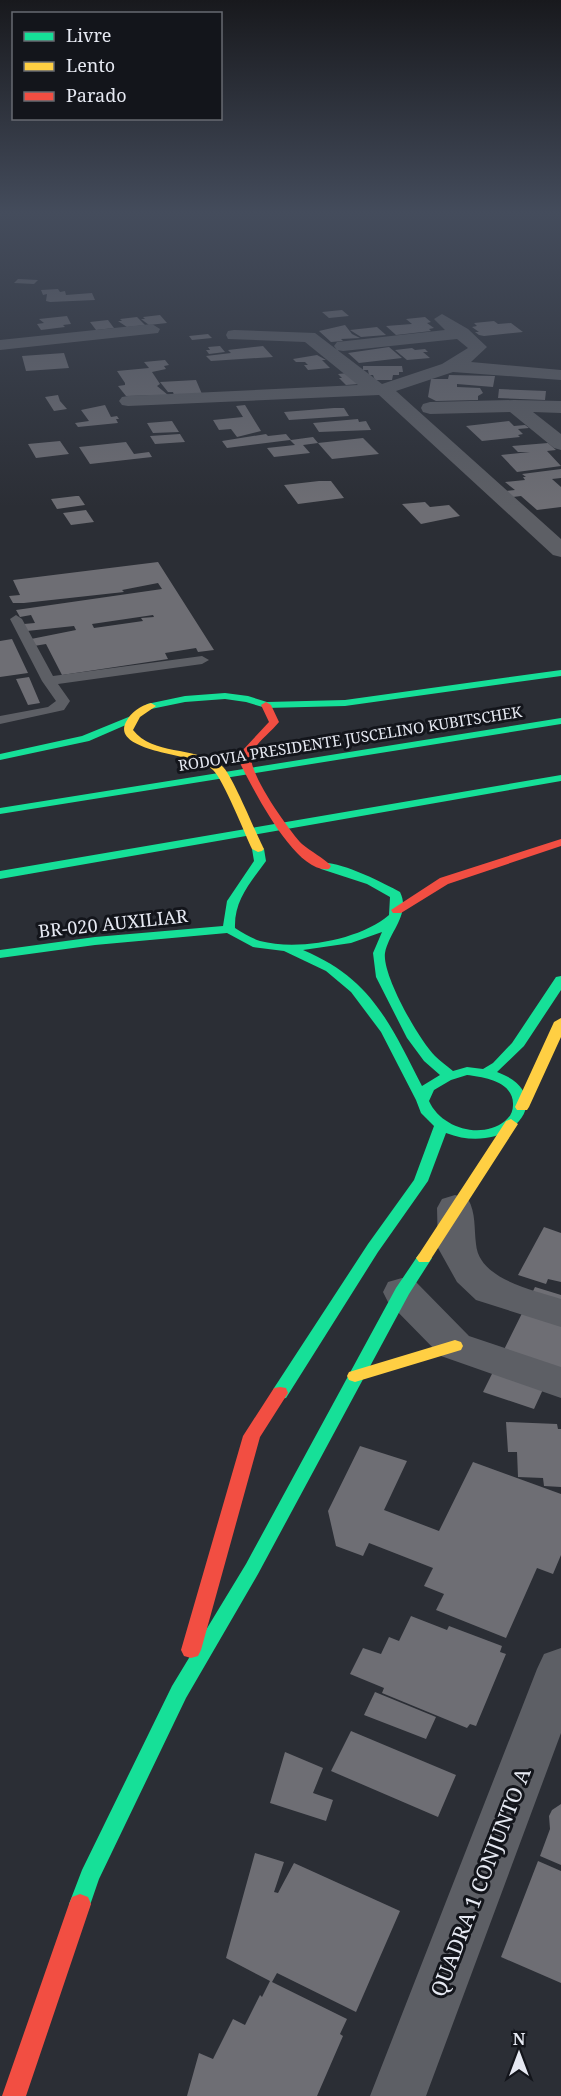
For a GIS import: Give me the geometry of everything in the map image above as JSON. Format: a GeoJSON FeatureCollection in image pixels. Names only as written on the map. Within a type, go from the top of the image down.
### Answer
{"type":"FeatureCollection","features":[{"type":"Feature","properties":{"kind":"main road"},"geometry":{"type":"LineString","coordinates":[[0,757],[85,739],[131,719],[138,712],[156,704],[197,697],[225,696],[248,699],[266,705],[345,703],[561,674]]}},
{"type":"Feature","properties":{"kind":"main road"},"geometry":{"type":"LineString","coordinates":[[266,705],[274,722],[246,753],[245,763],[293,845],[307,858],[328,868],[384,885],[396,895],[395,915],[379,953],[382,977],[414,1038],[429,1058],[448,1074]]}},
{"type":"Feature","properties":{"kind":"main road"},"geometry":{"type":"LineString","coordinates":[[131,719],[128,730],[135,739],[151,746],[206,760],[220,770],[258,848],[260,861],[229,904],[226,916],[229,929],[242,939],[266,946],[288,948],[327,944],[355,937],[395,915],[444,881],[561,842]]}},
{"type":"Feature","properties":{"kind":"main road","name":"RODOVIA PRESIDENTE JUSCELINO KUBITSCHEK"},"geometry":{"type":"LineString","coordinates":[[0,811],[561,721]]}},
{"type":"Feature","properties":{"kind":"main road"},"geometry":{"type":"LineString","coordinates":[[0,875],[561,778]]}},
{"type":"Feature","properties":{"kind":"main road","name":"BR-020 AUXILIAR"},"geometry":{"type":"LineString","coordinates":[[0,954],[96,941],[229,929]]}},
{"type":"Feature","properties":{"kind":"main road"},"geometry":{"type":"LineString","coordinates":[[288,948],[332,969],[351,984],[372,1011],[422,1097],[423,1108],[430,1118],[441,1126],[462,1133],[485,1134],[511,1124]]}},
{"type":"Feature","properties":{"kind":"main road"},"geometry":{"type":"LineString","coordinates":[[486,1073],[494,1069],[516,1048],[561,980]]}},
{"type":"Feature","properties":{"kind":"main road"},"geometry":{"type":"LineString","coordinates":[[15,2096],[89,1877],[178,1692],[252,1569],[355,1376],[399,1287],[455,1209],[511,1124],[519,1117],[561,1022]]}},
{"type":"Feature","properties":{"kind":"main road"},"geometry":{"type":"LineString","coordinates":[[422,1097],[430,1083],[448,1074],[467,1071],[498,1077],[515,1089],[521,1098],[522,1107]]}},
{"type":"Feature","properties":{"kind":"main road"},"geometry":{"type":"LineString","coordinates":[[178,1692],[252,1436],[421,1181],[441,1126]]}},
{"type":"Feature","properties":{"kind":"main road"},"geometry":{"type":"LineString","coordinates":[[355,1376],[418,1355],[455,1346]]}},
{"type":"Feature","properties":{"kind":"street"},"geometry":{"type":"LineString","coordinates":[[128,401],[379,389],[449,366],[474,352],[478,347],[442,319]]}},
{"type":"Feature","properties":{"kind":"street"},"geometry":{"type":"LineString","coordinates":[[0,345],[152,329]]}},
{"type":"Feature","properties":{"kind":"street"},"geometry":{"type":"LineString","coordinates":[[343,346],[462,333]]}},
{"type":"Feature","properties":{"kind":"street"},"geometry":{"type":"LineString","coordinates":[[234,335],[309,337],[379,389],[561,550]]}},
{"type":"Feature","properties":{"kind":"street"},"geometry":{"type":"LineString","coordinates":[[449,366],[561,375]]}},
{"type":"Feature","properties":{"kind":"street"},"geometry":{"type":"LineString","coordinates":[[514,406],[561,444]]}},
{"type":"Feature","properties":{"kind":"street"},"geometry":{"type":"LineString","coordinates":[[430,408],[561,407]]}},
{"type":"Feature","properties":{"kind":"street"},"geometry":{"type":"LineString","coordinates":[[455,1209],[456,1248],[470,1272],[490,1290],[561,1313]]}},
{"type":"Feature","properties":{"kind":"street"},"geometry":{"type":"LineString","coordinates":[[399,1287],[455,1346],[561,1383]]}},
{"type":"Feature","properties":{"kind":"street","name":"QUADRA 1 CONJUNTO A"},"geometry":{"type":"LineString","coordinates":[[398,2096],[561,1669]]}},
{"type":"Feature","properties":{"kind":"lane"},"geometry":{"type":"LineString","coordinates":[[0,720],[52,710],[59,707],[63,701],[49,681],[16,619]]}},
{"type":"Feature","properties":{"kind":"lane"},"geometry":{"type":"LineString","coordinates":[[49,681],[202,660]]}},
{"type":"Feature","properties":{"kind":"building"},"geometry":{"type":"Polygon","coordinates":[[[322,312],[344,312],[349,316],[329,318],[322,312]]]}},
{"type":"Feature","properties":{"kind":"building"},"geometry":{"type":"Polygon","coordinates":[[[160,315],[167,323],[149,325],[141,319],[145,319],[143,317],[160,315]]]}},
{"type":"Feature","properties":{"kind":"building"},"geometry":{"type":"Polygon","coordinates":[[[67,316],[71,324],[63,325],[65,327],[41,330],[37,324],[44,323],[39,319],[67,316]]]}},
{"type":"Feature","properties":{"kind":"building"},"geometry":{"type":"Polygon","coordinates":[[[137,317],[145,325],[127,327],[118,321],[122,321],[120,319],[137,317]]]}},
{"type":"Feature","properties":{"kind":"building"},"geometry":{"type":"Polygon","coordinates":[[[425,317],[431,322],[427,323],[434,328],[429,329],[431,331],[396,335],[386,326],[412,324],[406,319],[425,317]]]}},
{"type":"Feature","properties":{"kind":"building"},"geometry":{"type":"Polygon","coordinates":[[[108,320],[114,328],[96,330],[90,322],[108,320]]]}},
{"type":"Feature","properties":{"kind":"building"},"geometry":{"type":"Polygon","coordinates":[[[494,321],[498,324],[511,323],[523,332],[484,336],[475,332],[479,332],[472,327],[477,326],[474,323],[494,321]]]}},
{"type":"Feature","properties":{"kind":"building"},"geometry":{"type":"Polygon","coordinates":[[[345,325],[352,334],[360,338],[331,342],[319,331],[345,325]]]}},
{"type":"Feature","properties":{"kind":"building"},"geometry":{"type":"Polygon","coordinates":[[[377,327],[386,335],[361,337],[350,330],[377,327]]]}},
{"type":"Feature","properties":{"kind":"building"},"geometry":{"type":"Polygon","coordinates":[[[208,334],[212,338],[192,340],[189,336],[208,334]]]}},
{"type":"Feature","properties":{"kind":"building"},"geometry":{"type":"Polygon","coordinates":[[[220,346],[225,352],[209,354],[206,350],[210,350],[208,347],[220,346]]]}},
{"type":"Feature","properties":{"kind":"building"},"geometry":{"type":"Polygon","coordinates":[[[263,346],[273,357],[211,361],[206,356],[231,353],[228,350],[263,346]]]}},
{"type":"Feature","properties":{"kind":"building"},"geometry":{"type":"Polygon","coordinates":[[[389,347],[402,358],[359,363],[348,353],[389,347]]]}},
{"type":"Feature","properties":{"kind":"building"},"geometry":{"type":"Polygon","coordinates":[[[425,349],[428,352],[423,352],[430,358],[407,360],[395,350],[425,349]]]}},
{"type":"Feature","properties":{"kind":"building"},"geometry":{"type":"Polygon","coordinates":[[[64,353],[69,368],[26,371],[22,356],[64,353]]]}},
{"type":"Feature","properties":{"kind":"building"},"geometry":{"type":"Polygon","coordinates":[[[317,355],[326,360],[322,360],[330,368],[308,370],[304,365],[308,365],[305,362],[296,362],[293,359],[317,355]]]}},
{"type":"Feature","properties":{"kind":"building"},"geometry":{"type":"Polygon","coordinates":[[[165,360],[169,365],[164,366],[166,369],[152,372],[160,384],[157,386],[168,395],[126,396],[118,386],[125,385],[125,383],[117,371],[149,368],[144,362],[165,360]]]}},
{"type":"Feature","properties":{"kind":"building"},"geometry":{"type":"Polygon","coordinates":[[[363,366],[402,366],[403,372],[393,375],[392,380],[375,380],[373,375],[369,375],[368,370],[363,370],[363,366]]]}},
{"type":"Feature","properties":{"kind":"building"},"geometry":{"type":"Polygon","coordinates":[[[348,373],[359,384],[346,385],[339,378],[342,378],[338,374],[348,373]]]}},
{"type":"Feature","properties":{"kind":"building"},"geometry":{"type":"Polygon","coordinates":[[[449,375],[495,376],[493,387],[457,384],[457,387],[480,388],[483,393],[478,396],[478,400],[436,401],[428,397],[431,379],[448,379],[449,375]]]}},
{"type":"Feature","properties":{"kind":"building"},"geometry":{"type":"Polygon","coordinates":[[[196,380],[202,394],[174,395],[173,392],[168,392],[160,382],[196,380]]]}},
{"type":"Feature","properties":{"kind":"building"},"geometry":{"type":"Polygon","coordinates":[[[499,389],[546,391],[545,400],[498,398],[499,389]]]}},
{"type":"Feature","properties":{"kind":"building"},"geometry":{"type":"Polygon","coordinates":[[[58,395],[67,409],[54,411],[45,397],[58,395]]]}},
{"type":"Feature","properties":{"kind":"building"},"geometry":{"type":"Polygon","coordinates":[[[105,405],[111,417],[117,416],[118,423],[78,427],[75,423],[89,421],[81,410],[105,405]]]}},
{"type":"Feature","properties":{"kind":"building"},"geometry":{"type":"Polygon","coordinates":[[[245,405],[261,431],[237,437],[231,429],[219,430],[213,420],[243,417],[236,406],[245,405]]]}},
{"type":"Feature","properties":{"kind":"building"},"geometry":{"type":"Polygon","coordinates":[[[344,408],[349,416],[289,420],[284,412],[344,408]]]}},
{"type":"Feature","properties":{"kind":"building"},"geometry":{"type":"Polygon","coordinates":[[[358,419],[359,422],[366,421],[371,430],[319,432],[313,423],[358,419]]]}},
{"type":"Feature","properties":{"kind":"building"},"geometry":{"type":"Polygon","coordinates":[[[172,421],[179,432],[153,433],[147,423],[172,421]]]}},
{"type":"Feature","properties":{"kind":"building"},"geometry":{"type":"Polygon","coordinates":[[[509,421],[514,426],[525,425],[529,428],[518,429],[523,434],[518,435],[520,437],[482,441],[466,426],[509,421]]]}},
{"type":"Feature","properties":{"kind":"building"},"geometry":{"type":"Polygon","coordinates":[[[180,434],[185,442],[155,444],[150,436],[180,434]]]}},
{"type":"Feature","properties":{"kind":"building"},"geometry":{"type":"Polygon","coordinates":[[[266,434],[268,436],[286,434],[291,440],[313,437],[318,443],[303,445],[310,453],[274,457],[267,448],[295,445],[290,440],[227,448],[222,441],[266,434]]]}},
{"type":"Feature","properties":{"kind":"building"},"geometry":{"type":"Polygon","coordinates":[[[363,438],[379,454],[332,459],[318,443],[363,438]]]}},
{"type":"Feature","properties":{"kind":"building"},"geometry":{"type":"Polygon","coordinates":[[[60,441],[69,454],[36,458],[28,444],[60,441]]]}},
{"type":"Feature","properties":{"kind":"building"},"geometry":{"type":"Polygon","coordinates":[[[126,442],[134,454],[149,452],[152,457],[90,464],[79,447],[126,442]]]}},
{"type":"Feature","properties":{"kind":"building"},"geometry":{"type":"Polygon","coordinates":[[[548,443],[556,450],[547,451],[561,466],[517,472],[501,455],[530,452],[518,452],[512,446],[548,443]]]}},
{"type":"Feature","properties":{"kind":"building"},"geometry":{"type":"Polygon","coordinates":[[[561,469],[561,478],[552,479],[561,487],[561,507],[537,510],[521,496],[513,497],[506,491],[515,490],[505,482],[525,480],[523,477],[526,477],[522,474],[561,469]]]}},
{"type":"Feature","properties":{"kind":"building"},"geometry":{"type":"Polygon","coordinates":[[[331,481],[344,498],[298,504],[284,485],[331,481]]]}},
{"type":"Feature","properties":{"kind":"building"},"geometry":{"type":"Polygon","coordinates":[[[79,496],[85,505],[57,509],[51,499],[79,496]]]}},
{"type":"Feature","properties":{"kind":"building"},"geometry":{"type":"Polygon","coordinates":[[[425,502],[430,507],[449,505],[460,516],[421,524],[402,504],[425,502]]]}},
{"type":"Feature","properties":{"kind":"building"},"geometry":{"type":"Polygon","coordinates":[[[86,510],[94,522],[71,525],[63,513],[86,510]]]}},
{"type":"Feature","properties":{"kind":"building"},"geometry":{"type":"Polygon","coordinates":[[[158,562],[214,650],[198,652],[196,648],[165,653],[168,659],[62,675],[46,644],[34,646],[31,639],[76,630],[74,626],[27,631],[24,624],[35,623],[31,615],[20,617],[16,610],[162,589],[158,583],[122,590],[124,592],[13,603],[9,596],[20,595],[13,580],[158,562]],[[153,615],[92,624],[94,628],[143,621],[141,618],[154,617],[153,615]]]}},
{"type":"Feature","properties":{"kind":"building"},"geometry":{"type":"Polygon","coordinates":[[[12,639],[28,673],[0,677],[0,641],[12,639]]]}},
{"type":"Feature","properties":{"kind":"building"},"geometry":{"type":"Polygon","coordinates":[[[29,677],[40,703],[28,705],[16,679],[29,677]]]}},
{"type":"Feature","properties":{"kind":"building"},"geometry":{"type":"Polygon","coordinates":[[[544,1227],[561,1233],[561,1282],[548,1279],[546,1284],[518,1275],[544,1227]]]}},
{"type":"Feature","properties":{"kind":"building"},"geometry":{"type":"Polygon","coordinates":[[[535,1287],[561,1295],[561,1376],[551,1372],[534,1409],[483,1392],[535,1287]]]}},
{"type":"Feature","properties":{"kind":"building"},"geometry":{"type":"Polygon","coordinates":[[[506,1422],[557,1424],[558,1429],[561,1429],[561,1487],[544,1486],[543,1478],[518,1477],[517,1452],[508,1452],[506,1422]]]}},
{"type":"Feature","properties":{"kind":"building"},"geometry":{"type":"Polygon","coordinates":[[[360,1446],[407,1461],[384,1510],[439,1531],[473,1462],[561,1494],[561,1555],[553,1574],[537,1568],[506,1638],[436,1610],[444,1594],[424,1586],[433,1568],[369,1543],[363,1556],[336,1546],[328,1511],[360,1446]]]}},
{"type":"Feature","properties":{"kind":"building"},"geometry":{"type":"Polygon","coordinates":[[[411,1616],[447,1630],[449,1626],[502,1646],[500,1652],[506,1654],[476,1726],[470,1724],[467,1728],[382,1693],[384,1688],[350,1674],[363,1648],[381,1654],[389,1637],[399,1641],[411,1616]]]}},
{"type":"Feature","properties":{"kind":"building"},"geometry":{"type":"Polygon","coordinates":[[[375,1692],[436,1717],[426,1739],[364,1715],[375,1692]]]}},
{"type":"Feature","properties":{"kind":"building"},"geometry":{"type":"Polygon","coordinates":[[[351,1731],[456,1775],[438,1817],[331,1771],[351,1731]]]}},
{"type":"Feature","properties":{"kind":"building"},"geometry":{"type":"Polygon","coordinates":[[[285,1752],[323,1768],[313,1793],[333,1800],[326,1821],[270,1803],[285,1752]]]}},
{"type":"Feature","properties":{"kind":"building"},"geometry":{"type":"Polygon","coordinates":[[[561,1804],[561,1865],[540,1856],[550,1829],[549,1816],[552,1810],[561,1804]]]}},
{"type":"Feature","properties":{"kind":"building"},"geometry":{"type":"Polygon","coordinates":[[[255,1853],[284,1862],[274,1892],[278,1893],[294,1863],[400,1911],[356,2012],[277,1973],[272,1982],[347,2019],[340,2034],[343,2036],[317,2096],[187,2096],[199,2053],[213,2059],[233,2019],[245,2025],[270,1981],[226,1958],[255,1853]]]}},
{"type":"Feature","properties":{"kind":"building"},"geometry":{"type":"Polygon","coordinates":[[[538,1861],[561,1871],[561,1983],[501,1957],[538,1861]]]}},
{"type":"Feature","properties":{"kind":"traffic: fast"},"geometry":{"type":"LineString","coordinates":[[151,706],[185,699],[225,696],[248,699],[266,705],[345,703],[561,673]]}},
{"type":"Feature","properties":{"kind":"traffic: fast"},"geometry":{"type":"LineString","coordinates":[[0,757],[85,739],[131,719]]}},
{"type":"Feature","properties":{"kind":"traffic: fast"},"geometry":{"type":"LineString","coordinates":[[0,811],[561,721]]}},
{"type":"Feature","properties":{"kind":"traffic: fast"},"geometry":{"type":"LineString","coordinates":[[0,875],[561,778]]}},
{"type":"Feature","properties":{"kind":"traffic: fast"},"geometry":{"type":"LineString","coordinates":[[258,849],[260,861],[237,893],[230,909],[229,919],[229,929],[258,944],[293,947],[332,943],[369,933],[384,926],[396,915],[396,895],[371,881],[325,866]]}},
{"type":"Feature","properties":{"kind":"traffic: fast"},"geometry":{"type":"LineString","coordinates":[[393,920],[379,953],[382,977],[414,1038],[429,1058],[448,1074]]}},
{"type":"Feature","properties":{"kind":"traffic: fast"},"geometry":{"type":"LineString","coordinates":[[0,954],[95,941],[229,929]]}},
{"type":"Feature","properties":{"kind":"traffic: fast"},"geometry":{"type":"LineString","coordinates":[[289,949],[330,968],[343,977],[368,1002],[388,1032],[421,1097]]}},
{"type":"Feature","properties":{"kind":"traffic: fast"},"geometry":{"type":"LineString","coordinates":[[486,1073],[498,1066],[517,1046],[561,980]]}},
{"type":"Feature","properties":{"kind":"traffic: fast"},"geometry":{"type":"LineString","coordinates":[[467,1071],[491,1075],[512,1086],[520,1101],[520,1108],[517,1116],[509,1125],[489,1134],[465,1134],[444,1127],[426,1110],[422,1101],[429,1087],[446,1077],[467,1071]]}},
{"type":"Feature","properties":{"kind":"traffic: fast"},"geometry":{"type":"LineString","coordinates":[[280,1393],[373,1248],[421,1181],[441,1126]]}},
{"type":"Feature","properties":{"kind":"traffic: fast"},"geometry":{"type":"LineString","coordinates":[[80,1904],[89,1877],[179,1692],[252,1569],[402,1292],[424,1258]]}},
{"type":"Feature","properties":{"kind":"traffic: slow"},"geometry":{"type":"LineString","coordinates":[[151,706],[136,715],[128,730],[135,739],[151,746],[206,760],[220,770],[258,849]]}},
{"type":"Feature","properties":{"kind":"traffic: slow"},"geometry":{"type":"LineString","coordinates":[[522,1107],[561,1022]]}},
{"type":"Feature","properties":{"kind":"traffic: slow"},"geometry":{"type":"LineString","coordinates":[[424,1258],[511,1124]]}},
{"type":"Feature","properties":{"kind":"traffic: slow"},"geometry":{"type":"LineString","coordinates":[[355,1376],[455,1346]]}},
{"type":"Feature","properties":{"kind":"traffic: jam"},"geometry":{"type":"LineString","coordinates":[[266,705],[274,722],[246,753],[245,763],[287,834],[298,847],[325,866]]}},
{"type":"Feature","properties":{"kind":"traffic: jam"},"geometry":{"type":"LineString","coordinates":[[397,910],[444,881],[561,842]]}},
{"type":"Feature","properties":{"kind":"traffic: jam"},"geometry":{"type":"LineString","coordinates":[[191,1650],[252,1436],[280,1393]]}},
{"type":"Feature","properties":{"kind":"traffic: jam"},"geometry":{"type":"LineString","coordinates":[[14,2096],[80,1904]]}}]}
